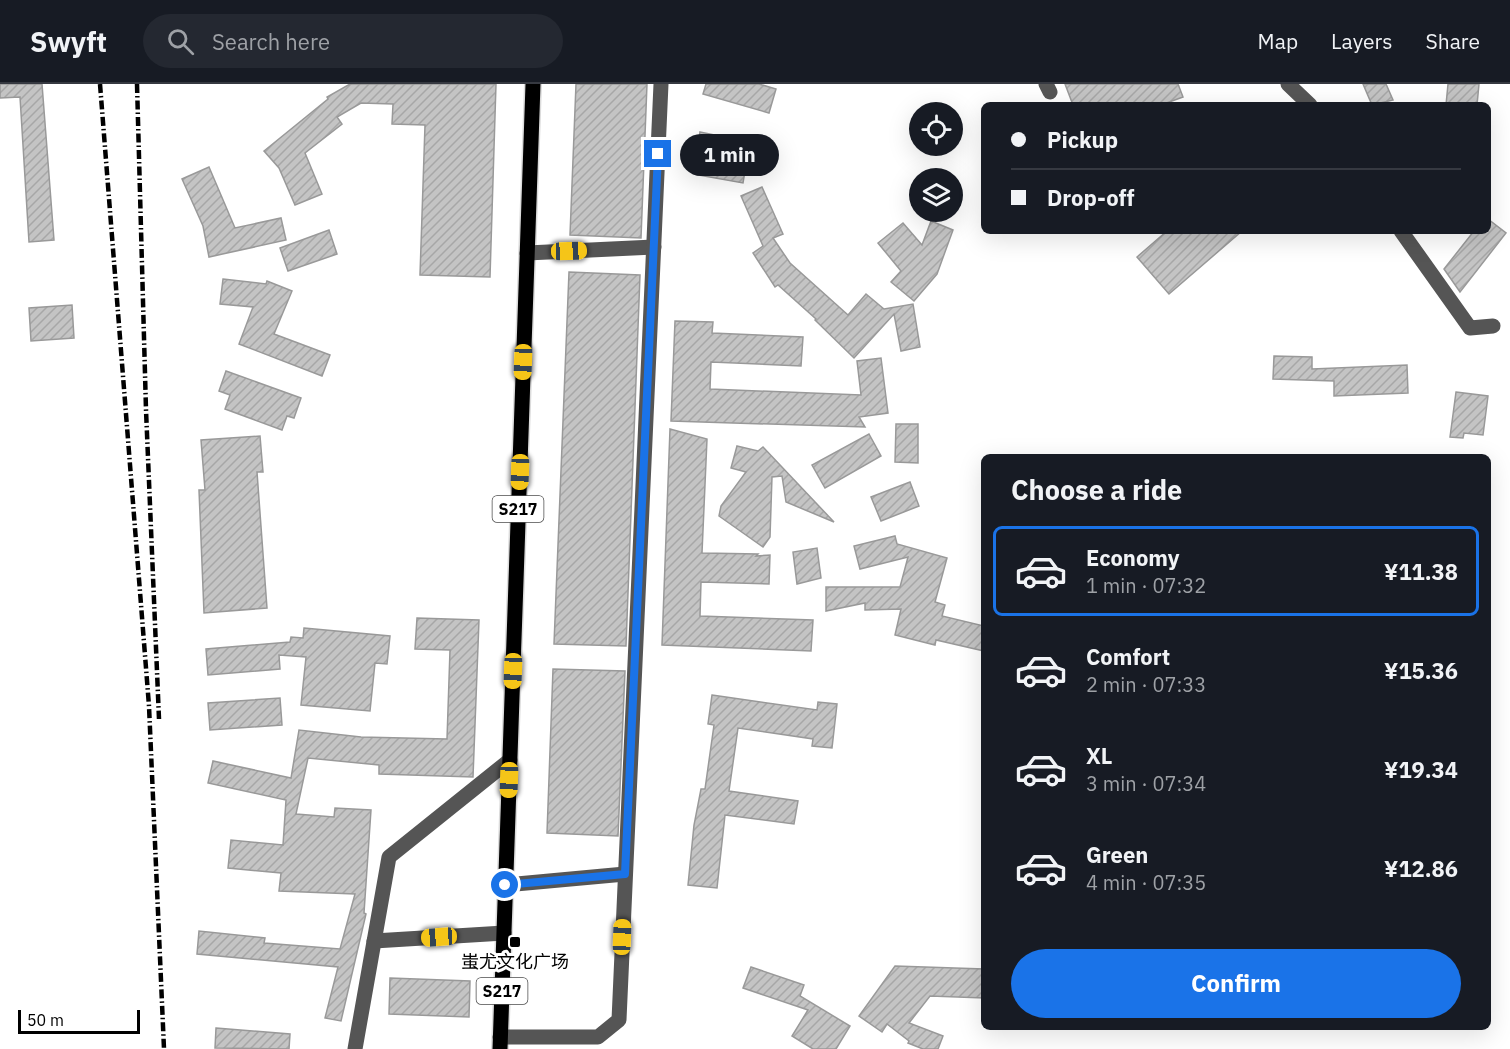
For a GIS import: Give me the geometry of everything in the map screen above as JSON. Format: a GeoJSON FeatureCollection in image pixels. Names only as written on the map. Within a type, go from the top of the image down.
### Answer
{"type":"FeatureCollection","features":[{"type":"Feature","properties":{"kind":"main road","name":"S217"},"geometry":{"type":"LineString","coordinates":[[500,1043],[533,84]]}},
{"type":"Feature","properties":{"kind":"street"},"geometry":{"type":"LineString","coordinates":[[500,1043],[598,1037],[619,1020],[661,84]]}},
{"type":"Feature","properties":{"kind":"street"},"geometry":{"type":"LineString","coordinates":[[1288,84],[1307,102]]}},
{"type":"Feature","properties":{"kind":"street"},"geometry":{"type":"LineString","coordinates":[[1403,234],[1470,328],[1493,326]]}},
{"type":"Feature","properties":{"kind":"street"},"geometry":{"type":"LineString","coordinates":[[527,253],[654,248]]}},
{"type":"Feature","properties":{"kind":"street"},"geometry":{"type":"LineString","coordinates":[[355,1049],[388,857],[510,760]]}},
{"type":"Feature","properties":{"kind":"street"},"geometry":{"type":"LineString","coordinates":[[505,885],[625,874]]}},
{"type":"Feature","properties":{"kind":"street"},"geometry":{"type":"LineString","coordinates":[[374,941],[504,933]]}},
{"type":"Feature","properties":{"kind":"building"},"geometry":{"type":"Polygon","coordinates":[[[0,84],[42,84],[54,240],[29,242],[20,97],[0,98],[0,84]]]}},
{"type":"Feature","properties":{"kind":"building"},"geometry":{"type":"Polygon","coordinates":[[[350,84],[496,84],[490,277],[420,275],[425,125],[392,124],[393,104],[361,103],[337,117],[342,124],[305,153],[322,194],[295,205],[279,168],[264,151],[328,99],[327,97],[350,84]]]}},
{"type":"Feature","properties":{"kind":"building"},"geometry":{"type":"Polygon","coordinates":[[[576,84],[647,84],[641,238],[570,235],[576,84]]]}},
{"type":"Feature","properties":{"kind":"building"},"geometry":{"type":"Polygon","coordinates":[[[706,84],[759,84],[776,89],[769,113],[703,94],[706,84]]]}},
{"type":"Feature","properties":{"kind":"building"},"geometry":{"type":"Polygon","coordinates":[[[1065,84],[1178,84],[1183,97],[1169,102],[1072,102],[1065,84]]]}},
{"type":"Feature","properties":{"kind":"building"},"geometry":{"type":"Polygon","coordinates":[[[1363,84],[1386,84],[1393,100],[1371,102],[1363,84]]]}},
{"type":"Feature","properties":{"kind":"building"},"geometry":{"type":"Polygon","coordinates":[[[1448,84],[1479,84],[1477,102],[1446,102],[1448,84]]]}},
{"type":"Feature","properties":{"kind":"building"},"geometry":{"type":"Polygon","coordinates":[[[700,132],[715,135],[713,149],[748,154],[743,183],[698,175],[701,159],[696,158],[700,132]]]}},
{"type":"Feature","properties":{"kind":"building"},"geometry":{"type":"Polygon","coordinates":[[[209,167],[235,228],[281,218],[286,240],[209,257],[203,226],[182,179],[209,167]]]}},
{"type":"Feature","properties":{"kind":"building"},"geometry":{"type":"Polygon","coordinates":[[[762,187],[783,234],[773,238],[790,263],[848,315],[866,294],[884,309],[913,304],[920,347],[901,351],[894,314],[854,358],[816,319],[778,285],[775,287],[753,253],[763,246],[741,196],[762,187]]]}},
{"type":"Feature","properties":{"kind":"building"},"geometry":{"type":"Polygon","coordinates":[[[1491,221],[1506,233],[1460,292],[1444,269],[1472,234],[1491,234],[1491,221]]]}},
{"type":"Feature","properties":{"kind":"building"},"geometry":{"type":"Polygon","coordinates":[[[931,222],[953,230],[937,274],[914,301],[891,282],[901,271],[878,243],[903,223],[922,245],[931,222]]]}},
{"type":"Feature","properties":{"kind":"building"},"geometry":{"type":"Polygon","coordinates":[[[329,230],[337,254],[288,271],[280,248],[329,230]]]}},
{"type":"Feature","properties":{"kind":"building"},"geometry":{"type":"Polygon","coordinates":[[[1164,234],[1239,234],[1169,294],[1137,257],[1164,234]]]}},
{"type":"Feature","properties":{"kind":"building"},"geometry":{"type":"Polygon","coordinates":[[[569,272],[640,275],[626,646],[554,644],[569,272]]]}},
{"type":"Feature","properties":{"kind":"building"},"geometry":{"type":"Polygon","coordinates":[[[223,279],[266,284],[267,281],[292,291],[274,334],[330,355],[322,376],[239,344],[253,307],[220,304],[223,279]]]}},
{"type":"Feature","properties":{"kind":"building"},"geometry":{"type":"Polygon","coordinates":[[[72,305],[74,338],[31,341],[29,308],[72,305]]]}},
{"type":"Feature","properties":{"kind":"building"},"geometry":{"type":"Polygon","coordinates":[[[675,321],[713,322],[712,333],[803,337],[801,366],[711,362],[710,389],[861,395],[857,361],[881,358],[888,413],[859,417],[865,427],[671,421],[675,321]]]}},
{"type":"Feature","properties":{"kind":"building"},"geometry":{"type":"Polygon","coordinates":[[[1274,356],[1312,357],[1312,369],[1407,365],[1408,393],[1334,396],[1334,381],[1273,379],[1274,356]]]}},
{"type":"Feature","properties":{"kind":"building"},"geometry":{"type":"Polygon","coordinates":[[[226,371],[301,398],[294,418],[287,416],[282,430],[225,409],[230,395],[219,391],[226,371]]]}},
{"type":"Feature","properties":{"kind":"building"},"geometry":{"type":"Polygon","coordinates":[[[1456,392],[1488,396],[1483,435],[1464,433],[1463,438],[1450,437],[1456,392]]]}},
{"type":"Feature","properties":{"kind":"building"},"geometry":{"type":"Polygon","coordinates":[[[896,424],[918,424],[918,463],[895,462],[896,424]]]}},
{"type":"Feature","properties":{"kind":"building"},"geometry":{"type":"Polygon","coordinates":[[[670,429],[707,439],[702,553],[770,555],[769,584],[701,582],[700,616],[813,620],[811,651],[662,645],[670,429]]]}},
{"type":"Feature","properties":{"kind":"building"},"geometry":{"type":"Polygon","coordinates":[[[869,434],[881,456],[825,488],[812,465],[869,434]]]}},
{"type":"Feature","properties":{"kind":"building"},"geometry":{"type":"Polygon","coordinates":[[[260,436],[263,472],[257,472],[267,608],[204,613],[199,490],[205,490],[201,440],[260,436]]]}},
{"type":"Feature","properties":{"kind":"building"},"geometry":{"type":"Polygon","coordinates":[[[737,446],[758,451],[763,447],[834,522],[786,502],[782,476],[772,477],[770,537],[763,547],[719,516],[721,506],[746,472],[731,468],[737,446]]]}},
{"type":"Feature","properties":{"kind":"building"},"geometry":{"type":"Polygon","coordinates":[[[910,482],[919,506],[881,521],[871,497],[910,482]]]}},
{"type":"Feature","properties":{"kind":"building"},"geometry":{"type":"Polygon","coordinates":[[[895,536],[897,544],[947,558],[935,602],[945,605],[942,616],[981,625],[981,650],[936,640],[935,645],[895,635],[901,609],[865,610],[865,603],[826,611],[826,587],[900,587],[908,557],[860,569],[854,546],[895,536]]]}},
{"type":"Feature","properties":{"kind":"building"},"geometry":{"type":"Polygon","coordinates":[[[817,548],[821,578],[797,584],[793,552],[817,548]]]}},
{"type":"Feature","properties":{"kind":"building"},"geometry":{"type":"Polygon","coordinates":[[[417,618],[479,620],[473,777],[379,774],[379,765],[308,758],[296,814],[334,817],[335,808],[371,810],[364,913],[366,914],[341,1021],[325,1018],[338,967],[197,954],[199,931],[265,938],[264,943],[340,949],[355,894],[279,891],[281,873],[228,868],[231,840],[283,845],[286,800],[208,783],[213,761],[291,778],[299,730],[361,737],[447,739],[450,650],[415,649],[417,618]]]}},
{"type":"Feature","properties":{"kind":"building"},"geometry":{"type":"Polygon","coordinates":[[[304,628],[390,636],[387,664],[375,663],[370,711],[301,705],[306,657],[279,655],[280,669],[208,675],[206,649],[290,642],[291,637],[303,638],[304,628]]]}},
{"type":"Feature","properties":{"kind":"building"},"geometry":{"type":"Polygon","coordinates":[[[553,669],[625,671],[618,836],[547,833],[553,669]]]}},
{"type":"Feature","properties":{"kind":"building"},"geometry":{"type":"Polygon","coordinates":[[[712,695],[817,710],[818,702],[837,704],[832,748],[812,746],[813,739],[738,728],[729,791],[798,801],[794,824],[725,815],[717,888],[688,885],[694,825],[701,789],[705,789],[714,725],[708,724],[712,695]]]}},
{"type":"Feature","properties":{"kind":"building"},"geometry":{"type":"Polygon","coordinates":[[[280,698],[282,725],[210,730],[208,703],[280,698]]]}},
{"type":"Feature","properties":{"kind":"building"},"geometry":{"type":"Polygon","coordinates":[[[895,966],[981,969],[981,998],[930,996],[909,1023],[943,1036],[938,1049],[923,1049],[908,1043],[909,1041],[887,1024],[882,1032],[859,1016],[895,966]]]}},
{"type":"Feature","properties":{"kind":"building"},"geometry":{"type":"Polygon","coordinates":[[[751,967],[804,985],[800,996],[850,1026],[836,1049],[813,1049],[792,1036],[808,1010],[743,988],[751,967]]]}},
{"type":"Feature","properties":{"kind":"building"},"geometry":{"type":"Polygon","coordinates":[[[390,978],[470,981],[469,1017],[389,1014],[390,978]]]}},
{"type":"Feature","properties":{"kind":"building"},"geometry":{"type":"Polygon","coordinates":[[[216,1028],[290,1034],[289,1049],[215,1048],[216,1028]]]}},
{"type":"Feature","properties":{"kind":"railway"},"geometry":{"type":"LineString","coordinates":[[100,84],[149,706],[164,1049]]}},
{"type":"Feature","properties":{"kind":"railway"},"geometry":{"type":"LineString","coordinates":[[137,84],[146,410],[159,719]]}},
{"type":"Feature","properties":{"kind":"place","name":"蚩尤文化广场"},"geometry":{"type":"Point","coordinates":[515,942]}},
{"type":"Feature","properties":{"kind":"route"},"geometry":{"type":"LineString","coordinates":[[505,885],[625,874],[658,154]]}}]}
